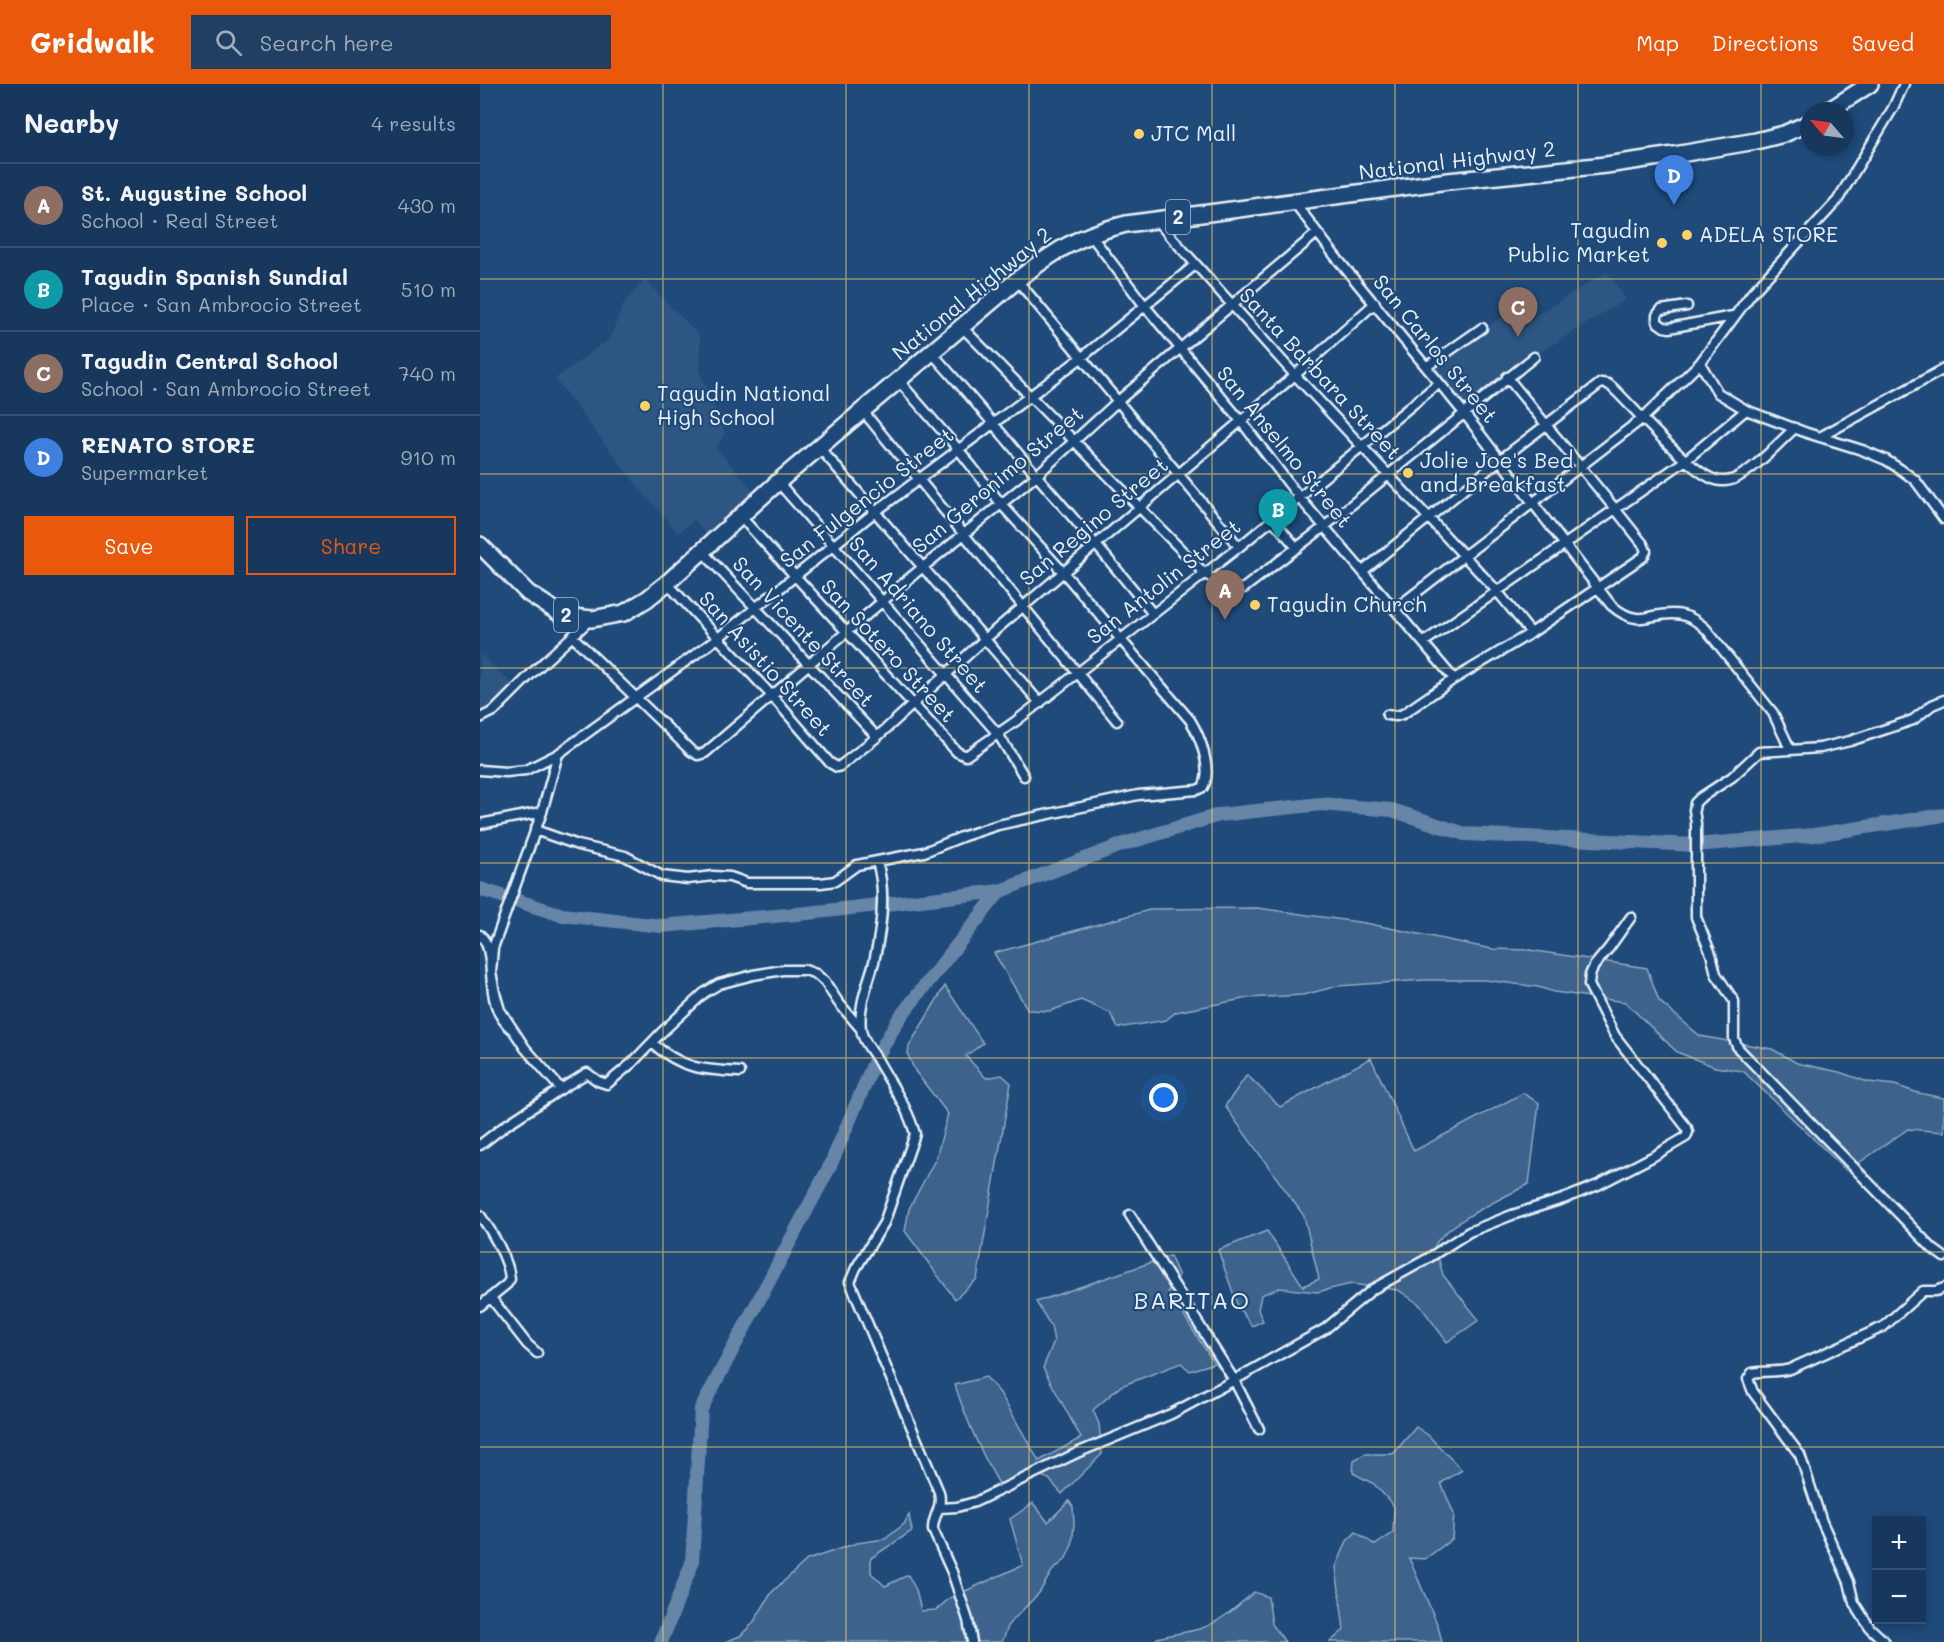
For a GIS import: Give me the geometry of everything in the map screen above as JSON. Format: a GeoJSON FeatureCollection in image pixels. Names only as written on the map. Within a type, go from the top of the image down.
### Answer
{"type":"FeatureCollection","features":[{"type":"Feature","properties":{"kind":"highway"},"geometry":{"type":"LineString","coordinates":[[1842,102],[1870,84]]}},
{"type":"Feature","properties":{"kind":"highway","name":"National Highway 2"},"geometry":{"type":"LineString","coordinates":[[480,545],[514,580],[544,605],[573,617],[592,619],[624,613],[667,583],[778,482],[1017,280],[1054,252],[1090,234],[1126,224],[1448,181],[1606,165],[1674,155],[1756,141],[1784,134],[1800,127]]}},
{"type":"Feature","properties":{"kind":"street"},"geometry":{"type":"LineString","coordinates":[[1395,609],[1643,418],[1700,363],[1752,293],[1837,201],[1888,117],[1905,84]]}},
{"type":"Feature","properties":{"kind":"street","name":"San Carlos Street"},"geometry":{"type":"LineString","coordinates":[[1294,203],[1464,413],[1611,605],[1629,616],[1643,618],[1675,613],[1697,620],[1773,713],[1791,750]]}},
{"type":"Feature","properties":{"kind":"street","name":"Santa Barbara Street"},"geometry":{"type":"LineString","coordinates":[[1156,220],[1295,375],[1497,591],[1531,633]]}},
{"type":"Feature","properties":{"kind":"street","name":"San Geronimo Street"},"geometry":{"type":"LineString","coordinates":[[636,696],[691,750],[702,754],[924,566],[1002,505],[1118,401],[1317,233]]}},
{"type":"Feature","properties":{"kind":"street","name":"San Anselmo Street"},"geometry":{"type":"LineString","coordinates":[[1090,234],[1144,305],[1241,421],[1299,497],[1454,679]]}},
{"type":"Feature","properties":{"kind":"street","name":"San Fulgencio Street"},"geometry":{"type":"LineString","coordinates":[[480,770],[506,772],[526,770],[558,754],[718,638],[875,512],[1081,358],[1195,265]]}},
{"type":"Feature","properties":{"kind":"street"},"geometry":{"type":"LineString","coordinates":[[1017,280],[1239,547]]}},
{"type":"Feature","properties":{"kind":"street","name":"San Regino Street"},"geometry":{"type":"LineString","coordinates":[[837,767],[877,737],[985,639],[1295,375],[1375,303]]}},
{"type":"Feature","properties":{"kind":"street"},"geometry":{"type":"LineString","coordinates":[[1687,306],[1661,310],[1657,315],[1657,322],[1669,328],[1734,316]]}},
{"type":"Feature","properties":{"kind":"street"},"geometry":{"type":"LineString","coordinates":[[962,327],[1204,573],[1225,587],[1238,590],[1244,588],[1324,527],[1534,357]]}},
{"type":"Feature","properties":{"kind":"street"},"geometry":{"type":"LineString","coordinates":[[1426,367],[1482,328]]}},
{"type":"Feature","properties":{"kind":"street"},"geometry":{"type":"LineString","coordinates":[[932,353],[994,422],[1153,614]]}},
{"type":"Feature","properties":{"kind":"street"},"geometry":{"type":"LineString","coordinates":[[1700,363],[1718,393],[1746,410],[1886,460],[1915,480],[1941,510],[1944,519]]}},
{"type":"Feature","properties":{"kind":"street"},"geometry":{"type":"LineString","coordinates":[[1820,436],[1944,369]]}},
{"type":"Feature","properties":{"kind":"street"},"geometry":{"type":"LineString","coordinates":[[1387,715],[1403,714],[1454,679],[1531,633],[1643,557],[1646,551],[1643,544],[1508,377]]}},
{"type":"Feature","properties":{"kind":"street"},"geometry":{"type":"LineString","coordinates":[[535,833],[625,856],[662,876],[679,878],[713,876],[747,883],[821,883],[835,881],[857,865],[924,852],[998,825],[1138,795],[1200,789],[1206,779],[1203,750],[1190,720],[1063,572],[1002,505],[959,450],[898,380]]}},
{"type":"Feature","properties":{"kind":"street","name":"San Antolin Street"},"geometry":{"type":"LineString","coordinates":[[962,756],[969,755],[1040,703],[1239,547],[1439,383]]}},
{"type":"Feature","properties":{"kind":"street"},"geometry":{"type":"LineString","coordinates":[[1363,571],[1597,385],[1605,383],[1612,387],[1686,460],[1707,476],[1717,480],[1734,479],[1755,464],[1795,428]]}},
{"type":"Feature","properties":{"kind":"street"},"geometry":{"type":"LineString","coordinates":[[862,410],[1117,721]]}},
{"type":"Feature","properties":{"kind":"street"},"geometry":{"type":"LineString","coordinates":[[1424,642],[1686,460],[1746,410]]}},
{"type":"Feature","properties":{"kind":"street"},"geometry":{"type":"LineString","coordinates":[[819,447],[1040,703]]}},
{"type":"Feature","properties":{"kind":"street","name":"San Adriano Street"},"geometry":{"type":"LineString","coordinates":[[778,482],[998,734],[1024,776]]}},
{"type":"Feature","properties":{"kind":"street","name":"San Sotero Street"},"geometry":{"type":"LineString","coordinates":[[740,516],[845,633],[962,756]]}},
{"type":"Feature","properties":{"kind":"street"},"geometry":{"type":"LineString","coordinates":[[1272,519],[1297,548]]}},
{"type":"Feature","properties":{"kind":"street","name":"San Vicente Street"},"geometry":{"type":"LineString","coordinates":[[702,551],[877,737]]}},
{"type":"Feature","properties":{"kind":"street","name":"San Asistio Street"},"geometry":{"type":"LineString","coordinates":[[667,583],[772,696],[830,763],[837,767]]}},
{"type":"Feature","properties":{"kind":"street"},"geometry":{"type":"LineString","coordinates":[[480,718],[494,711],[592,619]]}},
{"type":"Feature","properties":{"kind":"street"},"geometry":{"type":"LineString","coordinates":[[573,637],[636,696]]}},
{"type":"Feature","properties":{"kind":"street"},"geometry":{"type":"LineString","coordinates":[[1944,700],[1932,705],[1912,720],[1820,748],[1759,752],[1732,777],[1700,798],[1695,803],[1694,810],[1696,917],[1711,954],[1716,974],[1734,1001],[1734,1039],[1737,1048],[1933,1249],[1944,1257]]}},
{"type":"Feature","properties":{"kind":"street"},"geometry":{"type":"LineString","coordinates":[[558,754],[542,812],[497,938],[492,961],[495,993],[501,1010],[512,1029],[561,1089]]}},
{"type":"Feature","properties":{"kind":"street"},"geometry":{"type":"LineString","coordinates":[[480,824],[542,812]]}},
{"type":"Feature","properties":{"kind":"street"},"geometry":{"type":"LineString","coordinates":[[877,862],[882,881],[879,927],[874,961],[861,1008],[861,1029],[863,1039],[905,1110],[915,1134],[884,1223],[850,1282],[933,1476],[941,1500],[932,1526],[952,1572],[968,1620],[972,1642]]}},
{"type":"Feature","properties":{"kind":"street"},"geometry":{"type":"LineString","coordinates":[[940,1508],[957,1507],[975,1502],[1080,1452],[1171,1414],[1325,1329],[1373,1289],[1428,1259],[1469,1232],[1598,1185],[1686,1137],[1687,1128],[1616,1036],[1589,985],[1594,966],[1610,948],[1631,917]]}},
{"type":"Feature","properties":{"kind":"street"},"geometry":{"type":"LineString","coordinates":[[480,935],[486,943],[483,988],[500,1023],[512,1029]]}},
{"type":"Feature","properties":{"kind":"street"},"geometry":{"type":"LineString","coordinates":[[480,1145],[506,1125],[587,1073],[607,1084],[686,1008],[719,984],[783,970],[805,970],[816,974],[825,982],[838,1002],[861,1029]]}},
{"type":"Feature","properties":{"kind":"street"},"geometry":{"type":"LineString","coordinates":[[652,1043],[666,1055],[684,1065],[711,1070],[740,1071]]}},
{"type":"Feature","properties":{"kind":"street"},"geometry":{"type":"LineString","coordinates":[[480,1215],[510,1271],[507,1284],[480,1306]]}},
{"type":"Feature","properties":{"kind":"street"},"geometry":{"type":"LineString","coordinates":[[1130,1215],[1234,1380],[1259,1429]]}},
{"type":"Feature","properties":{"kind":"street"},"geometry":{"type":"LineString","coordinates":[[1885,1642],[1870,1628],[1854,1603],[1849,1582],[1822,1522],[1800,1455],[1754,1392],[1748,1379],[1752,1373],[1756,1372],[1781,1372],[1790,1369],[1883,1327],[1923,1291],[1936,1291],[1944,1288]]}},
{"type":"Feature","properties":{"kind":"street"},"geometry":{"type":"LineString","coordinates":[[491,1298],[527,1344],[537,1353]]}},
{"type":"Feature","properties":{"kind":"shaded area"},"geometry":{"type":"Polygon","coordinates":[[[1607,272],[1626,299],[1539,353],[1464,409],[1431,367],[1513,310],[1524,323],[1607,272]]]}},
{"type":"Feature","properties":{"kind":"shaded area","name":"Tagudin National High School"},"geometry":{"type":"Polygon","coordinates":[[[645,280],[700,336],[700,372],[725,433],[716,448],[755,493],[708,536],[694,520],[678,533],[635,483],[555,379],[610,338],[624,303],[645,280]]]}},
{"type":"Feature","properties":{"kind":"shaded area"},"geometry":{"type":"Polygon","coordinates":[[[480,654],[515,686],[499,703],[480,717],[480,654]]]}},
{"type":"Feature","properties":{"kind":"shaded area"},"geometry":{"type":"Polygon","coordinates":[[[1257,908],[1365,923],[1492,949],[1529,950],[1647,968],[1659,1001],[1700,1036],[1772,1049],[1797,1063],[1839,1072],[1868,1082],[1895,1085],[1918,1093],[1944,1098],[1944,1132],[1908,1129],[1847,1171],[1743,1071],[1715,1067],[1677,1052],[1625,1002],[1485,980],[1424,980],[1338,986],[1303,995],[1248,998],[1176,1012],[1166,1020],[1118,1028],[1110,1013],[1081,1000],[1050,1011],[1028,1010],[994,953],[1153,909],[1257,908]]]}},
{"type":"Feature","properties":{"kind":"shaded area"},"geometry":{"type":"Polygon","coordinates":[[[945,986],[983,1043],[966,1056],[986,1078],[1002,1075],[1011,1083],[977,1279],[955,1299],[905,1231],[909,1209],[936,1158],[948,1114],[915,1071],[908,1055],[909,1046],[945,986]]]}},
{"type":"Feature","properties":{"kind":"shaded area"},"geometry":{"type":"Polygon","coordinates":[[[1371,1058],[1414,1151],[1523,1093],[1539,1103],[1529,1184],[1464,1219],[1442,1236],[1435,1245],[1443,1275],[1479,1320],[1447,1342],[1419,1304],[1398,1290],[1351,1284],[1317,1292],[1279,1288],[1261,1295],[1258,1310],[1263,1321],[1252,1326],[1238,1307],[1218,1250],[1267,1231],[1303,1286],[1319,1279],[1304,1216],[1225,1106],[1247,1075],[1280,1107],[1371,1058]]]}},
{"type":"Feature","properties":{"kind":"shaded area"},"geometry":{"type":"Polygon","coordinates":[[[1170,1256],[1179,1276],[1168,1291],[1214,1363],[1190,1371],[1181,1363],[1121,1386],[1093,1410],[1099,1424],[1102,1454],[1062,1494],[1049,1479],[1037,1474],[1004,1492],[976,1440],[955,1385],[986,1377],[1000,1393],[1039,1461],[1081,1438],[1043,1368],[1054,1341],[1051,1326],[1036,1302],[1170,1256]]]}},
{"type":"Feature","properties":{"kind":"shaded area"},"geometry":{"type":"Polygon","coordinates":[[[1416,1427],[1428,1435],[1462,1470],[1441,1483],[1454,1514],[1452,1539],[1425,1559],[1409,1558],[1438,1626],[1442,1642],[1330,1642],[1344,1630],[1336,1567],[1347,1541],[1356,1532],[1375,1545],[1393,1533],[1394,1506],[1374,1484],[1353,1473],[1354,1460],[1365,1454],[1393,1454],[1416,1427]]]}},
{"type":"Feature","properties":{"kind":"shaded area"},"geometry":{"type":"Polygon","coordinates":[[[1069,1501],[1073,1507],[1074,1524],[1072,1545],[1065,1560],[1052,1571],[1039,1593],[1009,1624],[1002,1642],[725,1642],[740,1636],[753,1623],[772,1592],[807,1560],[857,1543],[885,1539],[904,1524],[909,1515],[912,1531],[871,1558],[871,1573],[885,1586],[908,1575],[916,1590],[921,1611],[936,1610],[950,1598],[1023,1565],[1010,1519],[1033,1503],[1048,1522],[1069,1501]]]}},
{"type":"Feature","properties":{"kind":"shaded area"},"geometry":{"type":"Polygon","coordinates":[[[1254,1592],[1268,1597],[1272,1624],[1285,1642],[1155,1642],[1157,1638],[1199,1629],[1214,1623],[1254,1592]]]}},
{"type":"Feature","properties":{"kind":"waterway"},"geometry":{"type":"LineString","coordinates":[[480,889],[562,915],[661,926],[808,913],[1000,891],[1124,844],[1219,815],[1321,804],[1392,810],[1465,834],[1695,845],[1814,835],[1944,815]]}},
{"type":"Feature","properties":{"kind":"waterway"},"geometry":{"type":"LineString","coordinates":[[661,1642],[692,1563],[701,1409],[830,1166],[876,1058],[900,1017],[1000,891]]}},
{"type":"Feature","properties":{"kind":"place","name":"JTC Mall"},"geometry":{"type":"Point","coordinates":[1139,134]}},
{"type":"Feature","properties":{"kind":"place","name":"RENATO STORE"},"geometry":{"type":"Point","coordinates":[1674,205]}},
{"type":"Feature","properties":{"kind":"place","name":"ADELA STORE"},"geometry":{"type":"Point","coordinates":[1687,235]}},
{"type":"Feature","properties":{"kind":"place","name":"Tagudin Public Market"},"geometry":{"type":"Point","coordinates":[1662,243]}},
{"type":"Feature","properties":{"kind":"place","name":"Tagudin Central School"},"geometry":{"type":"Point","coordinates":[1518,337]}},
{"type":"Feature","properties":{"kind":"place","name":"Tagudin National High School"},"geometry":{"type":"Point","coordinates":[645,406]}},
{"type":"Feature","properties":{"kind":"place","name":"Jolie Joe's Bed and Breakfast"},"geometry":{"type":"Point","coordinates":[1408,473]}},
{"type":"Feature","properties":{"kind":"place","name":"Tagudin Spanish Sundial"},"geometry":{"type":"Point","coordinates":[1278,539]}},
{"type":"Feature","properties":{"kind":"place","name":"Tagudin Church"},"geometry":{"type":"Point","coordinates":[1255,605]}},
{"type":"Feature","properties":{"kind":"place","name":"St. Augustine School"},"geometry":{"type":"Point","coordinates":[1225,620]}},
{"type":"Feature","properties":{"kind":"district","name":"BARITAO"},"geometry":{"type":"Point","coordinates":[1192,1301]}}]}
